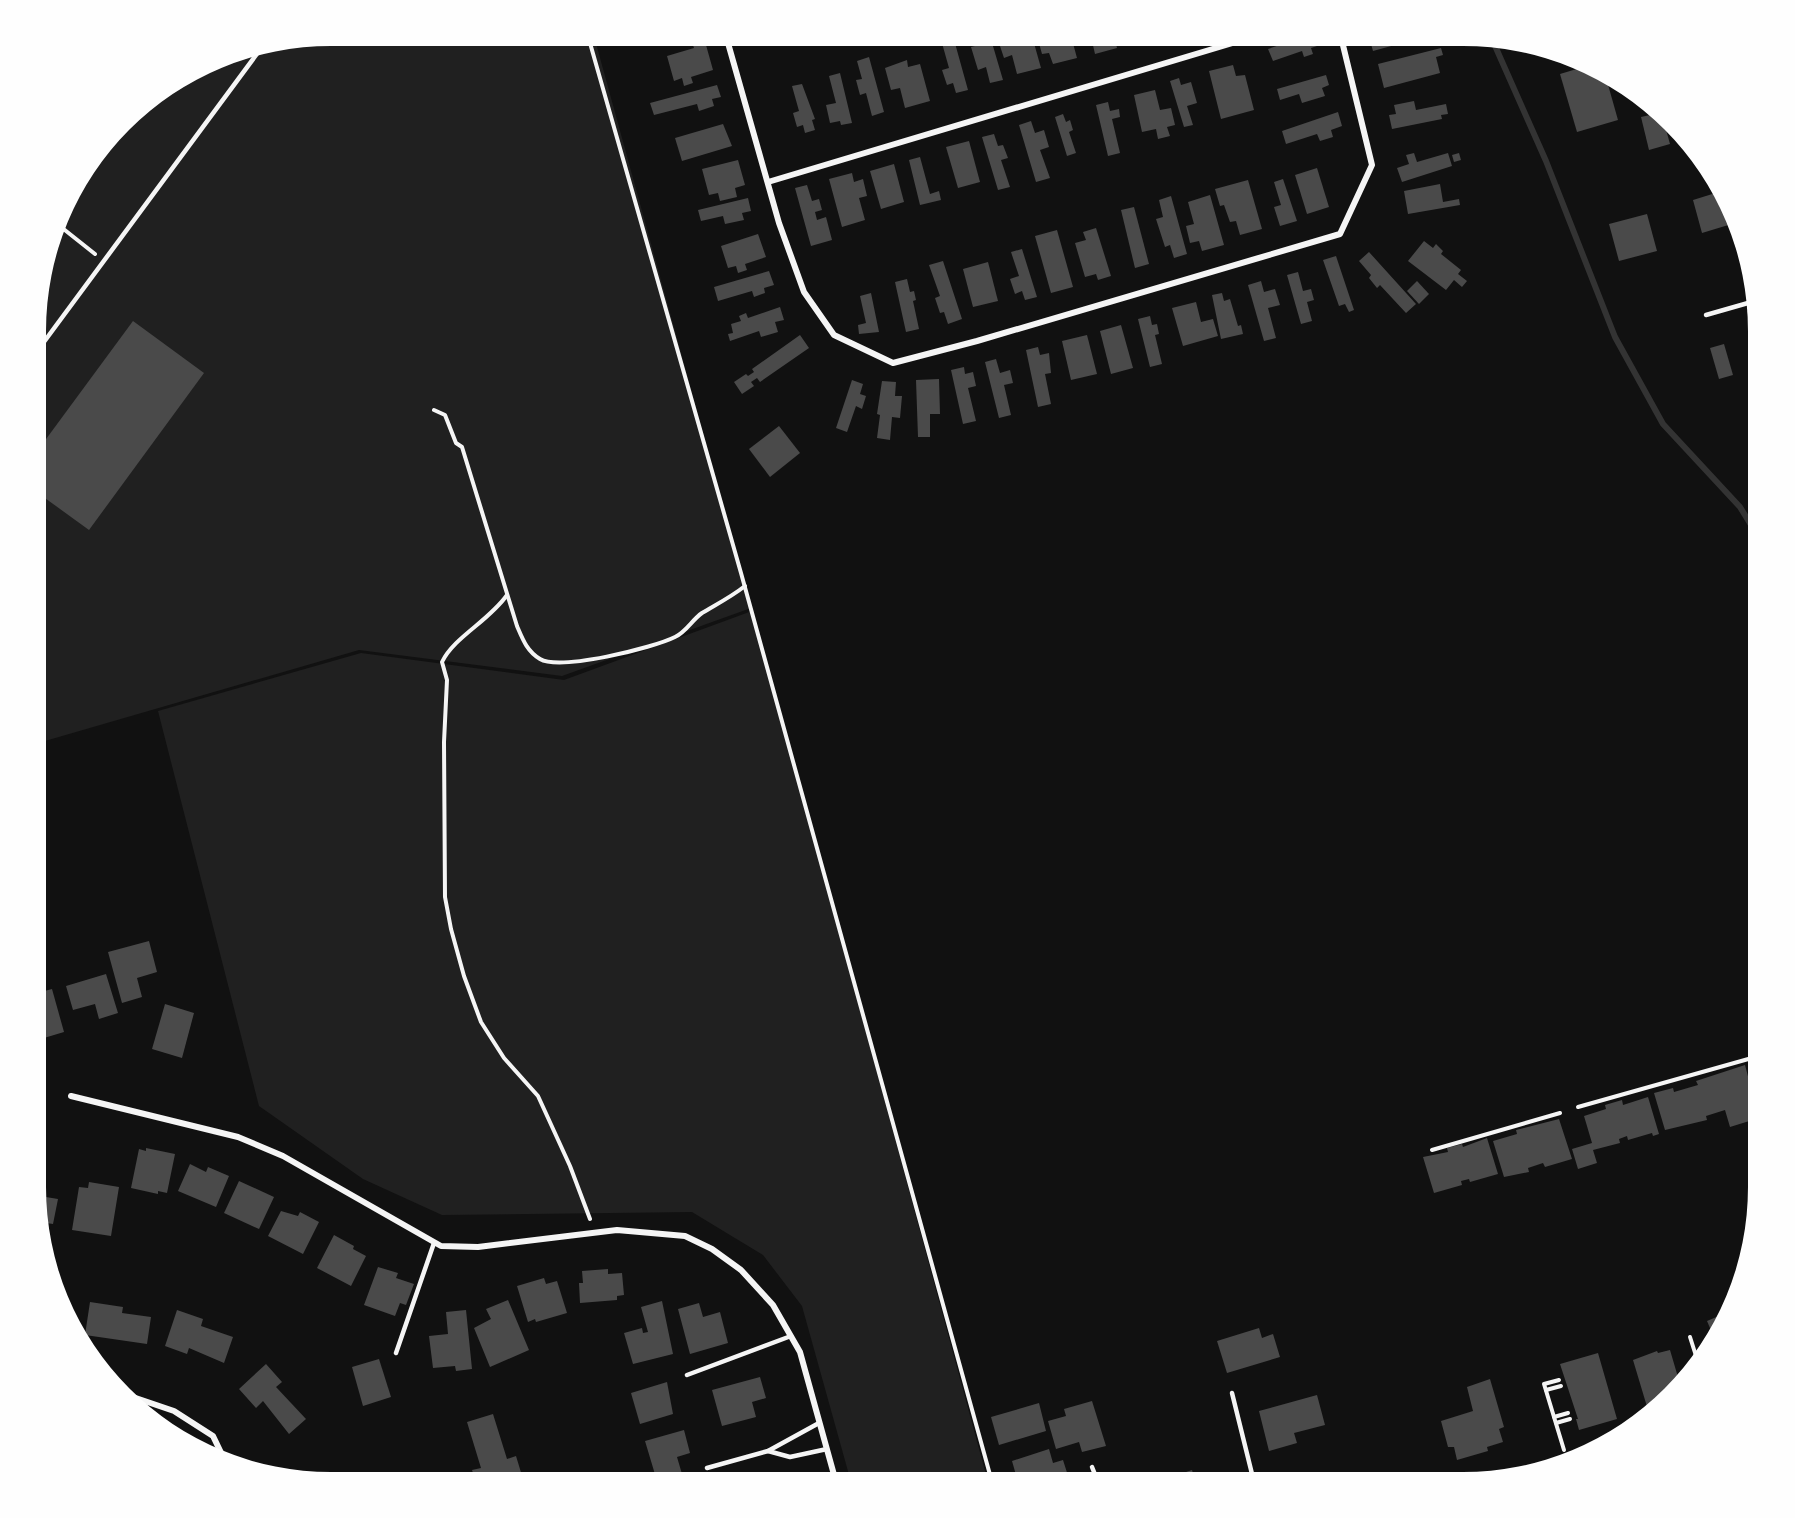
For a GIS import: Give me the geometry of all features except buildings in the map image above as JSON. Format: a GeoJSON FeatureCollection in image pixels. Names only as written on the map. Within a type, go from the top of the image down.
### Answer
{"type":"FeatureCollection","features":[{"type":"Feature","properties":{"kind":"street"},"geometry":{"type":"LineString","coordinates":[[729,46],[779,223],[804,291],[834,335],[893,363],[977,341],[1340,234],[1372,165],[1343,46]]}},
{"type":"Feature","properties":{"kind":"street"},"geometry":{"type":"LineString","coordinates":[[768,182],[1223,46]]}},
{"type":"Feature","properties":{"kind":"street"},"geometry":{"type":"LineString","coordinates":[[71,1096],[238,1137],[283,1156],[441,1246],[478,1247],[617,1230],[685,1236],[712,1249],[741,1270],[774,1305],[800,1352],[833,1472]]}},
{"type":"Feature","properties":{"kind":"street"},"geometry":{"type":"LineString","coordinates":[[144,1401],[174,1411],[213,1436],[219,1449]]}},
{"type":"Feature","properties":{"kind":"lane"},"geometry":{"type":"LineString","coordinates":[[46,339],[255,57]]}},
{"type":"Feature","properties":{"kind":"lane"},"geometry":{"type":"LineString","coordinates":[[1706,315],[1747,303]]}},
{"type":"Feature","properties":{"kind":"lane"},"geometry":{"type":"LineString","coordinates":[[396,1353],[434,1243]]}},
{"type":"Feature","properties":{"kind":"lane"},"geometry":{"type":"LineString","coordinates":[[687,1375],[791,1336]]}},
{"type":"Feature","properties":{"kind":"lane"},"geometry":{"type":"LineString","coordinates":[[1232,1393],[1252,1472]]}},
{"type":"Feature","properties":{"kind":"lane"},"geometry":{"type":"LineString","coordinates":[[707,1468],[768,1451],[819,1423]]}},
{"type":"Feature","properties":{"kind":"lane"},"geometry":{"type":"LineString","coordinates":[[768,1451],[790,1456],[827,1449]]}},
{"type":"Feature","properties":{"kind":"lane"},"geometry":{"type":"LineString","coordinates":[[1092,1467],[1094,1472]]}},
{"type":"Feature","properties":{"kind":"path"},"geometry":{"type":"LineString","coordinates":[[591,46],[745,586],[989,1472]]}},
{"type":"Feature","properties":{"kind":"path"},"geometry":{"type":"LineString","coordinates":[[65,230],[105,261]]}},
{"type":"Feature","properties":{"kind":"path"},"geometry":{"type":"LineString","coordinates":[[434,410],[445,415],[456,443],[462,447],[507,595],[528,650],[543,661],[560,663],[585,661],[658,644],[677,636],[702,614],[724,602],[745,586]]}},
{"type":"Feature","properties":{"kind":"path"},"geometry":{"type":"LineString","coordinates":[[507,595],[492,615],[447,653],[442,662],[447,680],[444,742],[445,897],[464,976],[488,1035],[538,1096],[570,1166],[590,1219]]}},
{"type":"Feature","properties":{"kind":"path"},"geometry":{"type":"LineString","coordinates":[[1578,1107],[1748,1059]]}},
{"type":"Feature","properties":{"kind":"path"},"geometry":{"type":"LineString","coordinates":[[1432,1150],[1560,1113]]}},
{"type":"Feature","properties":{"kind":"path"},"geometry":{"type":"LineString","coordinates":[[1690,1337],[1695,1353]]}},
{"type":"Feature","properties":{"kind":"path"},"geometry":{"type":"LineString","coordinates":[[1559,1380],[1544,1384],[1563,1450]]}},
{"type":"Feature","properties":{"kind":"path"},"geometry":{"type":"LineString","coordinates":[[1546,1390],[1561,1386]]}},
{"type":"Feature","properties":{"kind":"path"},"geometry":{"type":"LineString","coordinates":[[1554,1417],[1568,1413]]}},
{"type":"Feature","properties":{"kind":"path"},"geometry":{"type":"LineString","coordinates":[[1556,1423],[1570,1419]]}},
{"type":"Feature","properties":{"kind":"shaded area"},"geometry":{"type":"Polygon","coordinates":[[[332,46],[597,46],[751,608],[562,676],[359,650],[46,741],[46,332],[52,276],[68,222],[105,158],[144,117],[158,105],[205,76],[258,56],[294,49],[332,46]]]}},
{"type":"Feature","properties":{"kind":"shaded area"},"geometry":{"type":"Polygon","coordinates":[[[752,611],[985,1472],[848,1472],[802,1306],[763,1255],[692,1212],[442,1215],[363,1179],[259,1106],[158,711],[361,653],[564,680],[752,611]]]}},
{"type":"Feature","properties":{"kind":"waterway"},"geometry":{"type":"LineString","coordinates":[[1496,48],[1546,161],[1615,337],[1663,424],[1740,507],[1748,520]]}}]}
